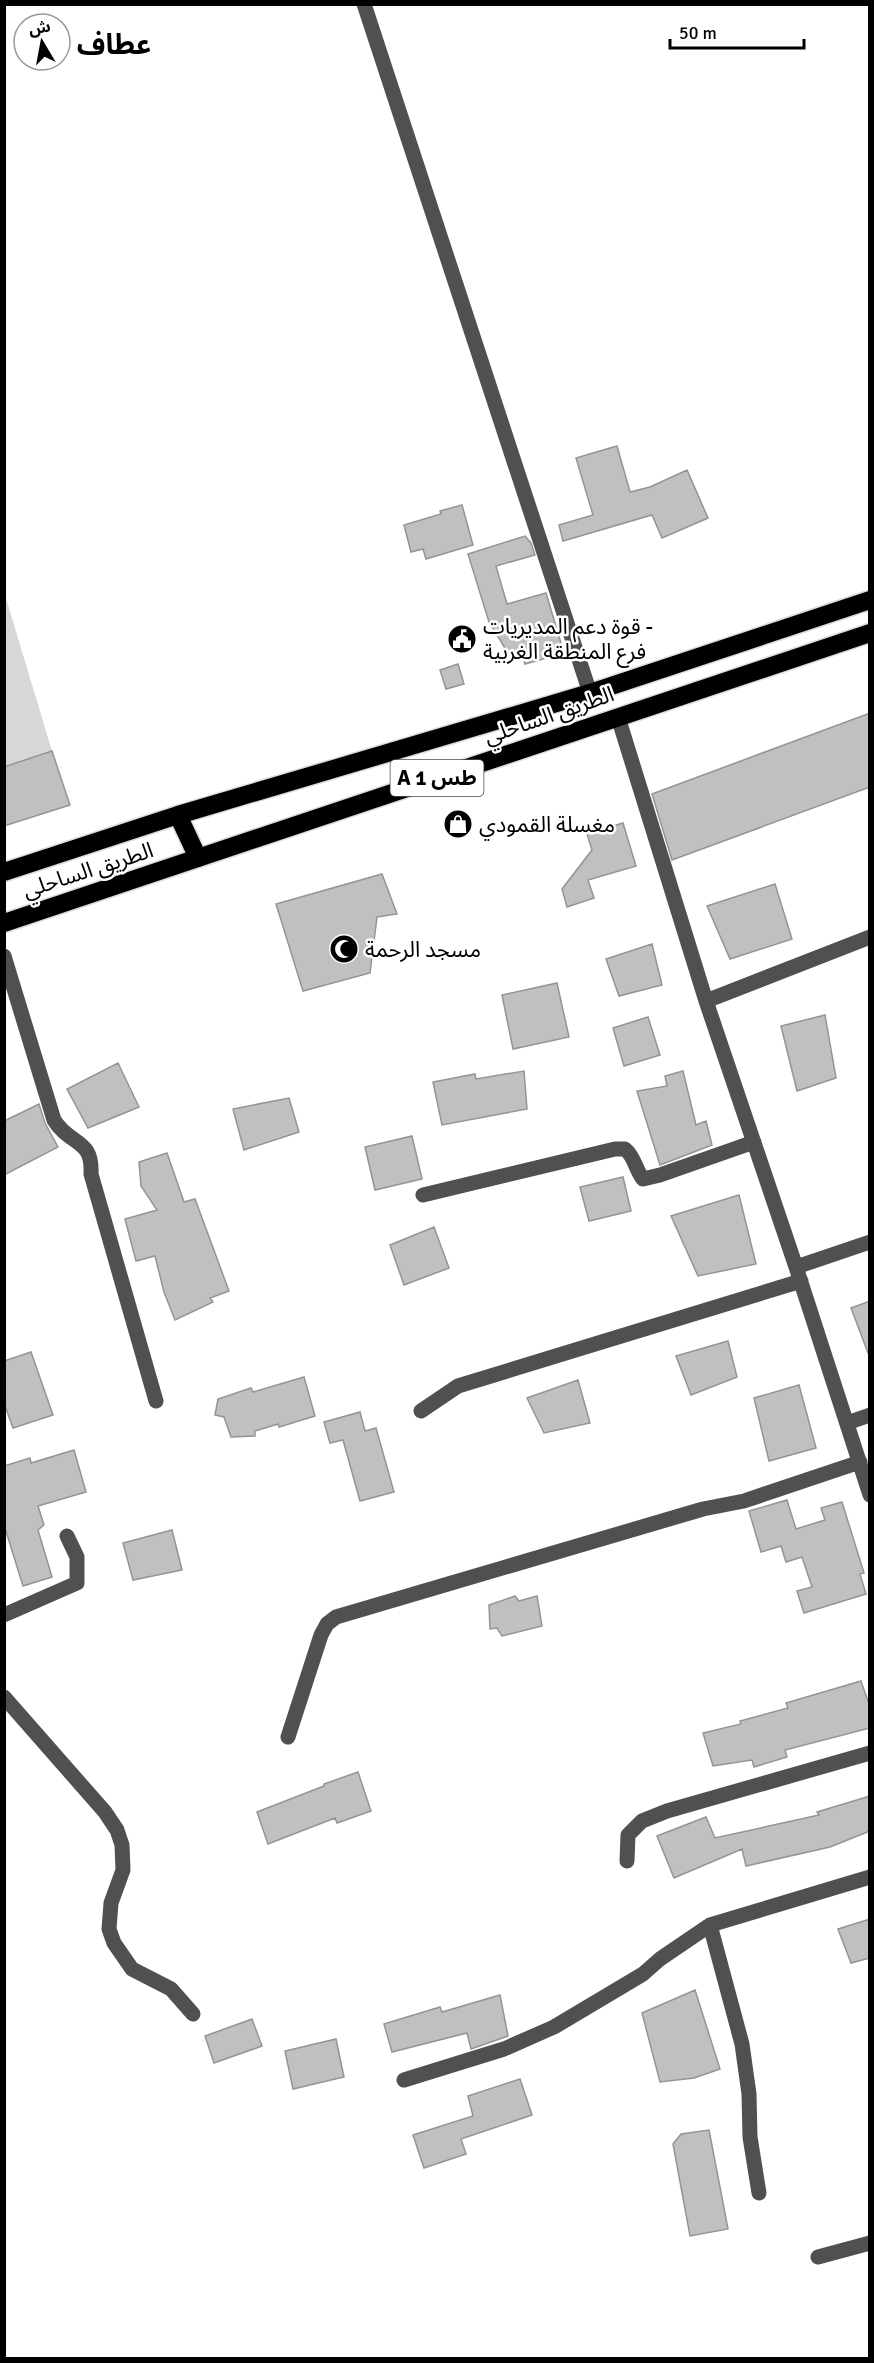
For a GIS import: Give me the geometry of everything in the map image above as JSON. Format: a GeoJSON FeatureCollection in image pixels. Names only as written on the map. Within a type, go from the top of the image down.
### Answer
{"type":"FeatureCollection","features":[{"type":"Feature","properties":{"kind":"highway","name":"الطريق الساحلي"},"geometry":{"type":"LineString","coordinates":[[4,872],[178,815],[590,693],[870,600]]}},
{"type":"Feature","properties":{"kind":"highway","name":"الطريق الساحلي"},"geometry":{"type":"LineString","coordinates":[[4,922],[870,633]]}},
{"type":"Feature","properties":{"kind":"highway"},"geometry":{"type":"LineString","coordinates":[[178,815],[198,858]]}},
{"type":"Feature","properties":{"kind":"street"},"geometry":{"type":"LineString","coordinates":[[364,4],[590,693]]}},
{"type":"Feature","properties":{"kind":"street"},"geometry":{"type":"LineString","coordinates":[[618,717],[706,1001],[870,1495]]}},
{"type":"Feature","properties":{"kind":"street"},"geometry":{"type":"LineString","coordinates":[[706,1001],[870,937]]}},
{"type":"Feature","properties":{"kind":"street"},"geometry":{"type":"LineString","coordinates":[[4,956],[54,1120],[61,1132],[87,1150],[91,1156],[91,1174],[156,1401]]}},
{"type":"Feature","properties":{"kind":"street"},"geometry":{"type":"LineString","coordinates":[[423,1195],[615,1149],[625,1149],[632,1154],[637,1172],[643,1179],[754,1142]]}},
{"type":"Feature","properties":{"kind":"street"},"geometry":{"type":"LineString","coordinates":[[421,1411],[458,1386],[798,1274],[870,1242]]}},
{"type":"Feature","properties":{"kind":"street"},"geometry":{"type":"LineString","coordinates":[[847,1423],[870,1415]]}},
{"type":"Feature","properties":{"kind":"street"},"geometry":{"type":"LineString","coordinates":[[288,1737],[321,1635],[327,1624],[336,1617],[703,1509],[744,1501],[860,1462]]}},
{"type":"Feature","properties":{"kind":"street"},"geometry":{"type":"LineString","coordinates":[[4,1615],[77,1583],[77,1557],[67,1536]]}},
{"type":"Feature","properties":{"kind":"street"},"geometry":{"type":"LineString","coordinates":[[4,1697],[105,1812],[117,1830],[122,1845],[123,1870],[111,1903],[109,1929],[114,1943],[132,1969],[171,1989],[193,2014]]}},
{"type":"Feature","properties":{"kind":"street"},"geometry":{"type":"LineString","coordinates":[[627,1861],[628,1835],[642,1821],[667,1811],[870,1753]]}},
{"type":"Feature","properties":{"kind":"street"},"geometry":{"type":"LineString","coordinates":[[404,2080],[504,2049],[554,2027],[643,1974],[660,1959],[710,1925],[870,1877]]}},
{"type":"Feature","properties":{"kind":"street"},"geometry":{"type":"LineString","coordinates":[[710,1925],[742,2044],[749,2094],[750,2137],[759,2193]]}},
{"type":"Feature","properties":{"kind":"street"},"geometry":{"type":"LineString","coordinates":[[818,2257],[870,2243]]}},
{"type":"Feature","properties":{"kind":"shaded area"},"geometry":{"type":"Polygon","coordinates":[[[5,595],[52,751],[5,767],[5,595]]]}},
{"type":"Feature","properties":{"kind":"building"},"geometry":{"type":"Polygon","coordinates":[[[617,446],[630,492],[650,487],[687,470],[708,518],[662,538],[652,515],[563,541],[559,525],[593,515],[576,458],[617,446]]]}},
{"type":"Feature","properties":{"kind":"building"},"geometry":{"type":"Polygon","coordinates":[[[462,505],[473,545],[426,559],[423,549],[411,552],[404,525],[462,505]]]}},
{"type":"Feature","properties":{"kind":"building"},"geometry":{"type":"Polygon","coordinates":[[[525,536],[531,543],[535,555],[496,566],[507,604],[546,593],[564,653],[525,664],[521,652],[509,655],[489,622],[468,554],[525,536]]]}},
{"type":"Feature","properties":{"kind":"building"},"geometry":{"type":"Polygon","coordinates":[[[458,664],[464,684],[446,689],[440,670],[458,664]]]}},
{"type":"Feature","properties":{"kind":"building"},"geometry":{"type":"Polygon","coordinates":[[[870,713],[870,787],[672,860],[652,794],[870,713]]]}},
{"type":"Feature","properties":{"kind":"building"},"geometry":{"type":"Polygon","coordinates":[[[52,751],[70,805],[4,826],[4,767],[52,751]]]}},
{"type":"Feature","properties":{"kind":"building"},"geometry":{"type":"Polygon","coordinates":[[[623,823],[636,866],[588,880],[594,898],[567,907],[562,889],[592,850],[587,834],[623,823]]]}},
{"type":"Feature","properties":{"kind":"building"},"geometry":{"type":"Polygon","coordinates":[[[382,874],[397,914],[377,917],[370,973],[303,991],[276,904],[382,874]]]}},
{"type":"Feature","properties":{"kind":"building"},"geometry":{"type":"Polygon","coordinates":[[[775,884],[792,939],[730,959],[707,906],[775,884]]]}},
{"type":"Feature","properties":{"kind":"building"},"geometry":{"type":"Polygon","coordinates":[[[652,944],[662,985],[619,996],[606,959],[652,944]]]}},
{"type":"Feature","properties":{"kind":"building"},"geometry":{"type":"Polygon","coordinates":[[[557,983],[569,1037],[513,1049],[502,995],[557,983]]]}},
{"type":"Feature","properties":{"kind":"building"},"geometry":{"type":"Polygon","coordinates":[[[825,1015],[836,1078],[797,1091],[781,1026],[825,1015]]]}},
{"type":"Feature","properties":{"kind":"building"},"geometry":{"type":"Polygon","coordinates":[[[648,1017],[660,1055],[624,1066],[613,1028],[648,1017]]]}},
{"type":"Feature","properties":{"kind":"building"},"geometry":{"type":"Polygon","coordinates":[[[118,1063],[139,1107],[88,1128],[67,1089],[118,1063]]]}},
{"type":"Feature","properties":{"kind":"building"},"geometry":{"type":"Polygon","coordinates":[[[524,1071],[527,1109],[442,1125],[433,1082],[475,1074],[476,1079],[524,1071]]]}},
{"type":"Feature","properties":{"kind":"building"},"geometry":{"type":"Polygon","coordinates":[[[683,1071],[696,1125],[706,1121],[712,1145],[660,1165],[637,1091],[667,1086],[665,1076],[683,1071]]]}},
{"type":"Feature","properties":{"kind":"building"},"geometry":{"type":"Polygon","coordinates":[[[289,1098],[299,1132],[244,1150],[233,1109],[289,1098]]]}},
{"type":"Feature","properties":{"kind":"building"},"geometry":{"type":"Polygon","coordinates":[[[39,1104],[45,1123],[58,1147],[4,1175],[4,1121],[39,1104]]]}},
{"type":"Feature","properties":{"kind":"building"},"geometry":{"type":"Polygon","coordinates":[[[412,1136],[422,1179],[375,1190],[365,1147],[412,1136]]]}},
{"type":"Feature","properties":{"kind":"building"},"geometry":{"type":"Polygon","coordinates":[[[167,1153],[184,1202],[195,1199],[229,1291],[210,1298],[213,1302],[175,1320],[164,1292],[155,1256],[136,1261],[125,1219],[157,1210],[141,1186],[139,1162],[167,1153]]]}},
{"type":"Feature","properties":{"kind":"building"},"geometry":{"type":"Polygon","coordinates":[[[623,1177],[631,1211],[589,1221],[580,1187],[623,1177]]]}},
{"type":"Feature","properties":{"kind":"building"},"geometry":{"type":"Polygon","coordinates":[[[739,1195],[756,1264],[698,1276],[671,1216],[739,1195]]]}},
{"type":"Feature","properties":{"kind":"building"},"geometry":{"type":"Polygon","coordinates":[[[434,1227],[449,1268],[404,1285],[390,1245],[434,1227]]]}},
{"type":"Feature","properties":{"kind":"building"},"geometry":{"type":"Polygon","coordinates":[[[870,1301],[870,1352],[868,1353],[851,1308],[870,1301]]]}},
{"type":"Feature","properties":{"kind":"building"},"geometry":{"type":"Polygon","coordinates":[[[728,1341],[737,1377],[691,1395],[676,1356],[728,1341]]]}},
{"type":"Feature","properties":{"kind":"building"},"geometry":{"type":"Polygon","coordinates":[[[31,1352],[53,1415],[13,1428],[4,1403],[4,1361],[31,1352]]]}},
{"type":"Feature","properties":{"kind":"building"},"geometry":{"type":"Polygon","coordinates":[[[304,1377],[315,1416],[279,1427],[278,1424],[255,1431],[255,1436],[231,1437],[224,1417],[215,1415],[218,1399],[251,1388],[253,1392],[304,1377]]]}},
{"type":"Feature","properties":{"kind":"building"},"geometry":{"type":"Polygon","coordinates":[[[578,1380],[590,1423],[544,1433],[527,1398],[578,1380]]]}},
{"type":"Feature","properties":{"kind":"building"},"geometry":{"type":"Polygon","coordinates":[[[799,1385],[816,1448],[769,1461],[754,1398],[799,1385]]]}},
{"type":"Feature","properties":{"kind":"building"},"geometry":{"type":"Polygon","coordinates":[[[360,1412],[365,1431],[376,1428],[394,1492],[360,1501],[343,1440],[330,1443],[324,1422],[360,1412]]]}},
{"type":"Feature","properties":{"kind":"building"},"geometry":{"type":"Polygon","coordinates":[[[74,1450],[86,1492],[38,1506],[44,1525],[38,1530],[52,1577],[23,1586],[4,1525],[4,1466],[30,1458],[31,1463],[74,1450]]]}},
{"type":"Feature","properties":{"kind":"building"},"geometry":{"type":"Polygon","coordinates":[[[787,1500],[796,1529],[825,1520],[821,1508],[842,1502],[864,1573],[860,1574],[866,1594],[804,1613],[797,1591],[812,1587],[802,1557],[786,1562],[781,1546],[761,1552],[749,1511],[787,1500]]]}},
{"type":"Feature","properties":{"kind":"building"},"geometry":{"type":"Polygon","coordinates":[[[172,1530],[182,1570],[133,1580],[123,1543],[172,1530]]]}},
{"type":"Feature","properties":{"kind":"building"},"geometry":{"type":"Polygon","coordinates":[[[515,1596],[519,1601],[537,1596],[542,1626],[502,1636],[497,1628],[490,1629],[489,1605],[515,1596]]]}},
{"type":"Feature","properties":{"kind":"building"},"geometry":{"type":"Polygon","coordinates":[[[861,1681],[870,1707],[870,1728],[785,1750],[787,1757],[754,1767],[752,1760],[713,1766],[703,1733],[741,1724],[740,1721],[788,1708],[786,1703],[861,1681]]]}},
{"type":"Feature","properties":{"kind":"building"},"geometry":{"type":"Polygon","coordinates":[[[358,1772],[371,1811],[337,1823],[335,1818],[268,1844],[257,1812],[358,1772]]]}},
{"type":"Feature","properties":{"kind":"building"},"geometry":{"type":"Polygon","coordinates":[[[870,1796],[870,1831],[830,1847],[746,1866],[742,1849],[674,1878],[657,1836],[706,1817],[715,1838],[819,1815],[817,1812],[870,1796]]]}},
{"type":"Feature","properties":{"kind":"building"},"geometry":{"type":"Polygon","coordinates":[[[870,1919],[870,1958],[851,1963],[838,1929],[870,1919]]]}},
{"type":"Feature","properties":{"kind":"building"},"geometry":{"type":"Polygon","coordinates":[[[695,1990],[720,2069],[694,2078],[660,2082],[642,2013],[695,1990]]]}},
{"type":"Feature","properties":{"kind":"building"},"geometry":{"type":"Polygon","coordinates":[[[500,1995],[508,2036],[471,2049],[467,2033],[392,2052],[384,2024],[440,2007],[442,2012],[500,1995]]]}},
{"type":"Feature","properties":{"kind":"building"},"geometry":{"type":"Polygon","coordinates":[[[252,2019],[262,2046],[214,2063],[205,2036],[252,2019]]]}},
{"type":"Feature","properties":{"kind":"building"},"geometry":{"type":"Polygon","coordinates":[[[336,2039],[344,2077],[293,2089],[285,2051],[336,2039]]]}},
{"type":"Feature","properties":{"kind":"building"},"geometry":{"type":"Polygon","coordinates":[[[520,2079],[532,2115],[461,2139],[466,2154],[424,2168],[413,2135],[473,2116],[468,2096],[520,2079]]]}},
{"type":"Feature","properties":{"kind":"building"},"geometry":{"type":"Polygon","coordinates":[[[709,2130],[728,2229],[690,2236],[673,2144],[681,2134],[709,2130]]]}},
{"type":"Feature","properties":{"kind":"place","name":"قوة دعم المديريات - فرع المنطقة الغربية"},"geometry":{"type":"Point","coordinates":[462,639]}},
{"type":"Feature","properties":{"kind":"place","name":"مغسلة القمودي"},"geometry":{"type":"Point","coordinates":[458,824]}},
{"type":"Feature","properties":{"kind":"place","name":"مسجد الرحمة"},"geometry":{"type":"Point","coordinates":[344,949]}},
{"type":"Feature","properties":{"kind":"district","name":"عطاف"},"geometry":{"type":"Point","coordinates":[114,45]}}]}
